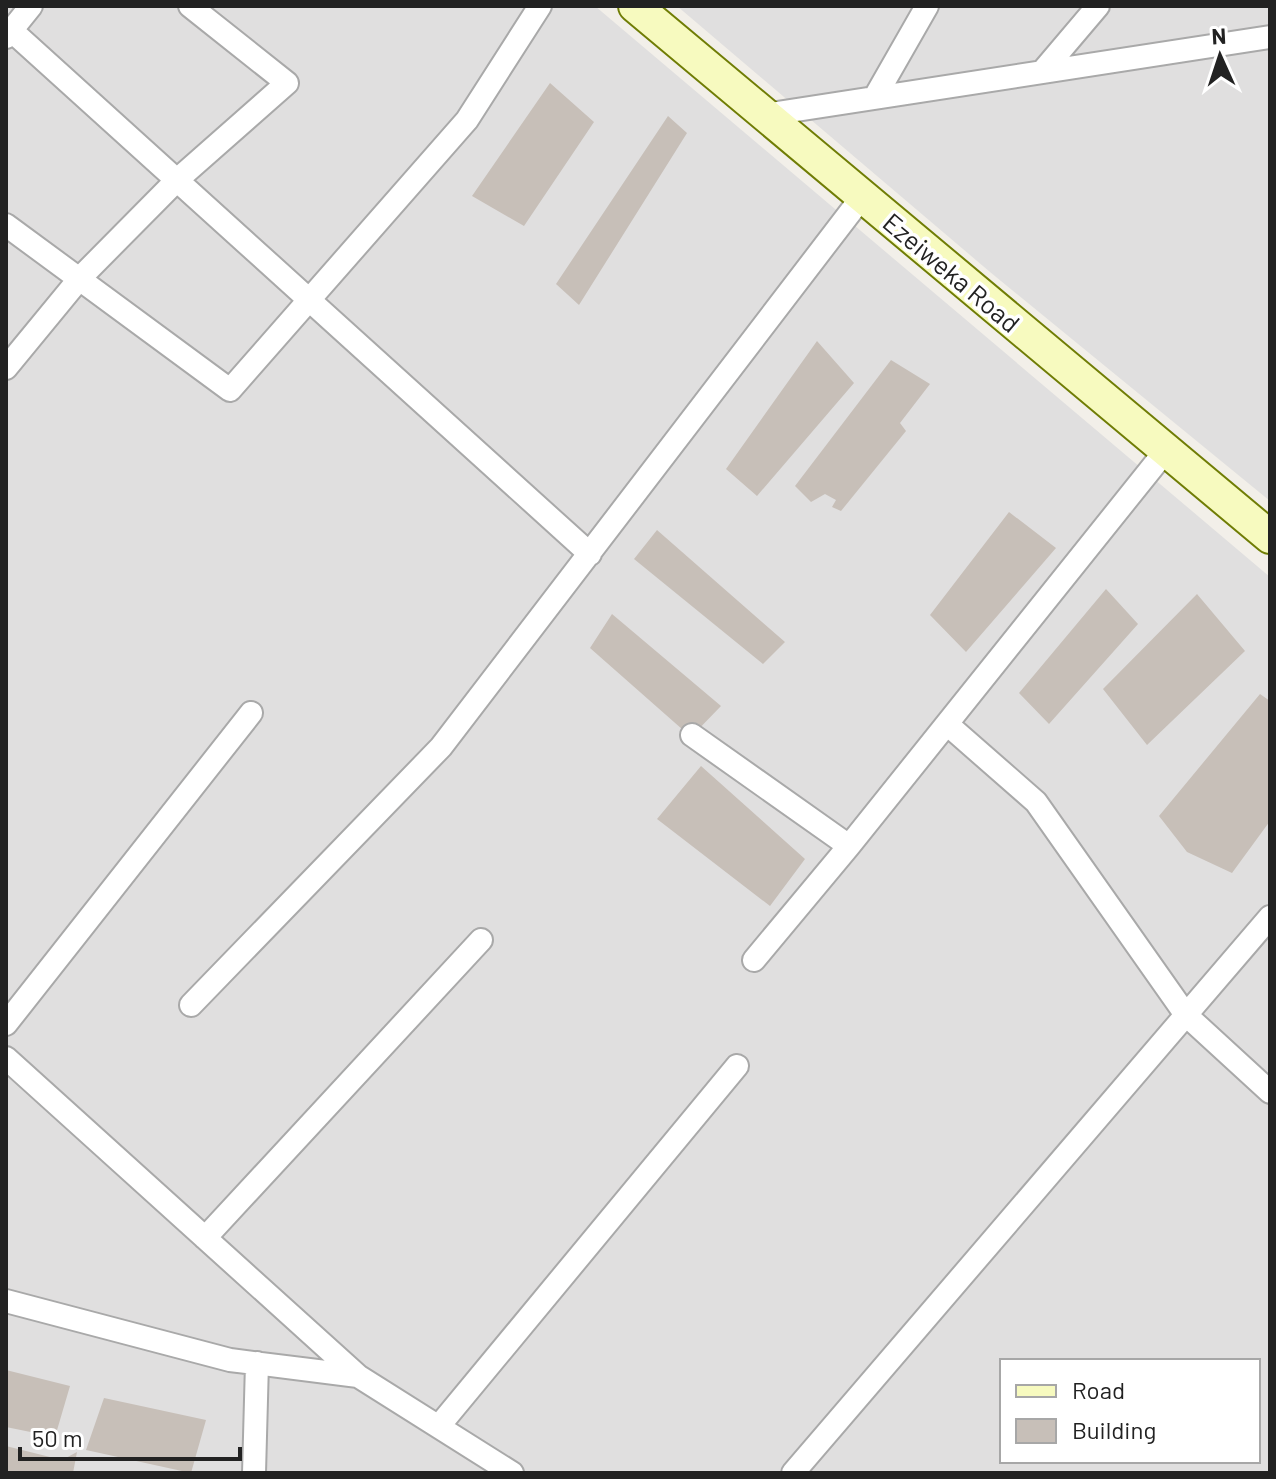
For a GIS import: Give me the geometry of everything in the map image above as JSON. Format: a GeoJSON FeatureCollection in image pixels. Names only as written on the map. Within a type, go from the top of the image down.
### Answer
{"type":"FeatureCollection","features":[{"type":"Feature","properties":{"kind":"main road","name":"Ezeiweka Road"},"geometry":{"type":"LineString","coordinates":[[635,6],[1270,537]]}},
{"type":"Feature","properties":{"kind":"street"},"geometry":{"type":"LineString","coordinates":[[31,6],[9,34],[177,180],[590,554]]}},
{"type":"Feature","properties":{"kind":"street"},"geometry":{"type":"LineString","coordinates":[[6,368],[80,278],[177,180],[287,83],[190,6]]}},
{"type":"Feature","properties":{"kind":"street"},"geometry":{"type":"LineString","coordinates":[[6,225],[230,390],[467,120],[540,6]]}},
{"type":"Feature","properties":{"kind":"street"},"geometry":{"type":"LineString","coordinates":[[875,97],[927,6]]}},
{"type":"Feature","properties":{"kind":"street"},"geometry":{"type":"LineString","coordinates":[[1042,72],[1098,6]]}},
{"type":"Feature","properties":{"kind":"street"},"geometry":{"type":"LineString","coordinates":[[764,115],[1270,37]]}},
{"type":"Feature","properties":{"kind":"street"},"geometry":{"type":"LineString","coordinates":[[191,1005],[441,747],[862,197]]}},
{"type":"Feature","properties":{"kind":"street"},"geometry":{"type":"LineString","coordinates":[[754,960],[1167,449]]}},
{"type":"Feature","properties":{"kind":"street"},"geometry":{"type":"LineString","coordinates":[[6,1024],[251,713]]}},
{"type":"Feature","properties":{"kind":"street"},"geometry":{"type":"LineString","coordinates":[[947,724],[1036,802],[1186,1015],[1270,1092]]}},
{"type":"Feature","properties":{"kind":"street"},"geometry":{"type":"LineString","coordinates":[[692,735],[849,846]]}},
{"type":"Feature","properties":{"kind":"street"},"geometry":{"type":"LineString","coordinates":[[793,1473],[1270,917]]}},
{"type":"Feature","properties":{"kind":"street"},"geometry":{"type":"LineString","coordinates":[[205,1238],[481,940]]}},
{"type":"Feature","properties":{"kind":"street"},"geometry":{"type":"LineString","coordinates":[[6,1058],[358,1376],[512,1473]]}},
{"type":"Feature","properties":{"kind":"street"},"geometry":{"type":"LineString","coordinates":[[439,1426],[737,1066]]}},
{"type":"Feature","properties":{"kind":"street"},"geometry":{"type":"LineString","coordinates":[[6,1301],[230,1360],[358,1376]]}},
{"type":"Feature","properties":{"kind":"street"},"geometry":{"type":"LineString","coordinates":[[254,1473],[257,1363]]}},
{"type":"Feature","properties":{"kind":"shaded area"},"geometry":{"type":"Polygon","coordinates":[[[6,6],[595,6],[1270,577],[1270,1473],[6,1473],[6,6]]]}},
{"type":"Feature","properties":{"kind":"shaded area"},"geometry":{"type":"Polygon","coordinates":[[[677,6],[1270,6],[1270,501],[990,272],[677,6]]]}},
{"type":"Feature","properties":{"kind":"building"},"geometry":{"type":"Polygon","coordinates":[[[550,83],[594,122],[524,226],[472,196],[550,83]]]}},
{"type":"Feature","properties":{"kind":"building"},"geometry":{"type":"Polygon","coordinates":[[[668,116],[687,133],[579,305],[556,284],[668,116]]]}},
{"type":"Feature","properties":{"kind":"building"},"geometry":{"type":"Polygon","coordinates":[[[817,341],[854,383],[757,496],[726,469],[817,341]]]}},
{"type":"Feature","properties":{"kind":"building"},"geometry":{"type":"Polygon","coordinates":[[[891,360],[930,384],[900,423],[906,431],[841,511],[832,507],[836,500],[825,494],[811,502],[795,486],[891,360]]]}},
{"type":"Feature","properties":{"kind":"building"},"geometry":{"type":"Polygon","coordinates":[[[1009,512],[1056,548],[966,652],[930,615],[1009,512]]]}},
{"type":"Feature","properties":{"kind":"building"},"geometry":{"type":"Polygon","coordinates":[[[657,530],[785,642],[763,664],[634,559],[657,530]]]}},
{"type":"Feature","properties":{"kind":"building"},"geometry":{"type":"Polygon","coordinates":[[[1106,589],[1138,624],[1049,724],[1019,693],[1106,589]]]}},
{"type":"Feature","properties":{"kind":"building"},"geometry":{"type":"Polygon","coordinates":[[[1197,594],[1245,651],[1147,745],[1103,689],[1197,594]]]}},
{"type":"Feature","properties":{"kind":"building"},"geometry":{"type":"Polygon","coordinates":[[[612,614],[721,706],[691,737],[590,648],[612,614]]]}},
{"type":"Feature","properties":{"kind":"building"},"geometry":{"type":"Polygon","coordinates":[[[1260,694],[1270,701],[1270,821],[1232,873],[1187,852],[1159,816],[1260,694]]]}},
{"type":"Feature","properties":{"kind":"building"},"geometry":{"type":"Polygon","coordinates":[[[701,766],[805,859],[770,906],[657,819],[701,766]]]}},
{"type":"Feature","properties":{"kind":"building"},"geometry":{"type":"Polygon","coordinates":[[[6,1370],[70,1386],[55,1437],[6,1427],[6,1370]]]}},
{"type":"Feature","properties":{"kind":"building"},"geometry":{"type":"Polygon","coordinates":[[[104,1398],[206,1420],[191,1473],[86,1450],[104,1398]]]}},
{"type":"Feature","properties":{"kind":"building"},"geometry":{"type":"Polygon","coordinates":[[[6,1446],[62,1460],[77,1452],[73,1473],[6,1473],[6,1446]]]}}]}
